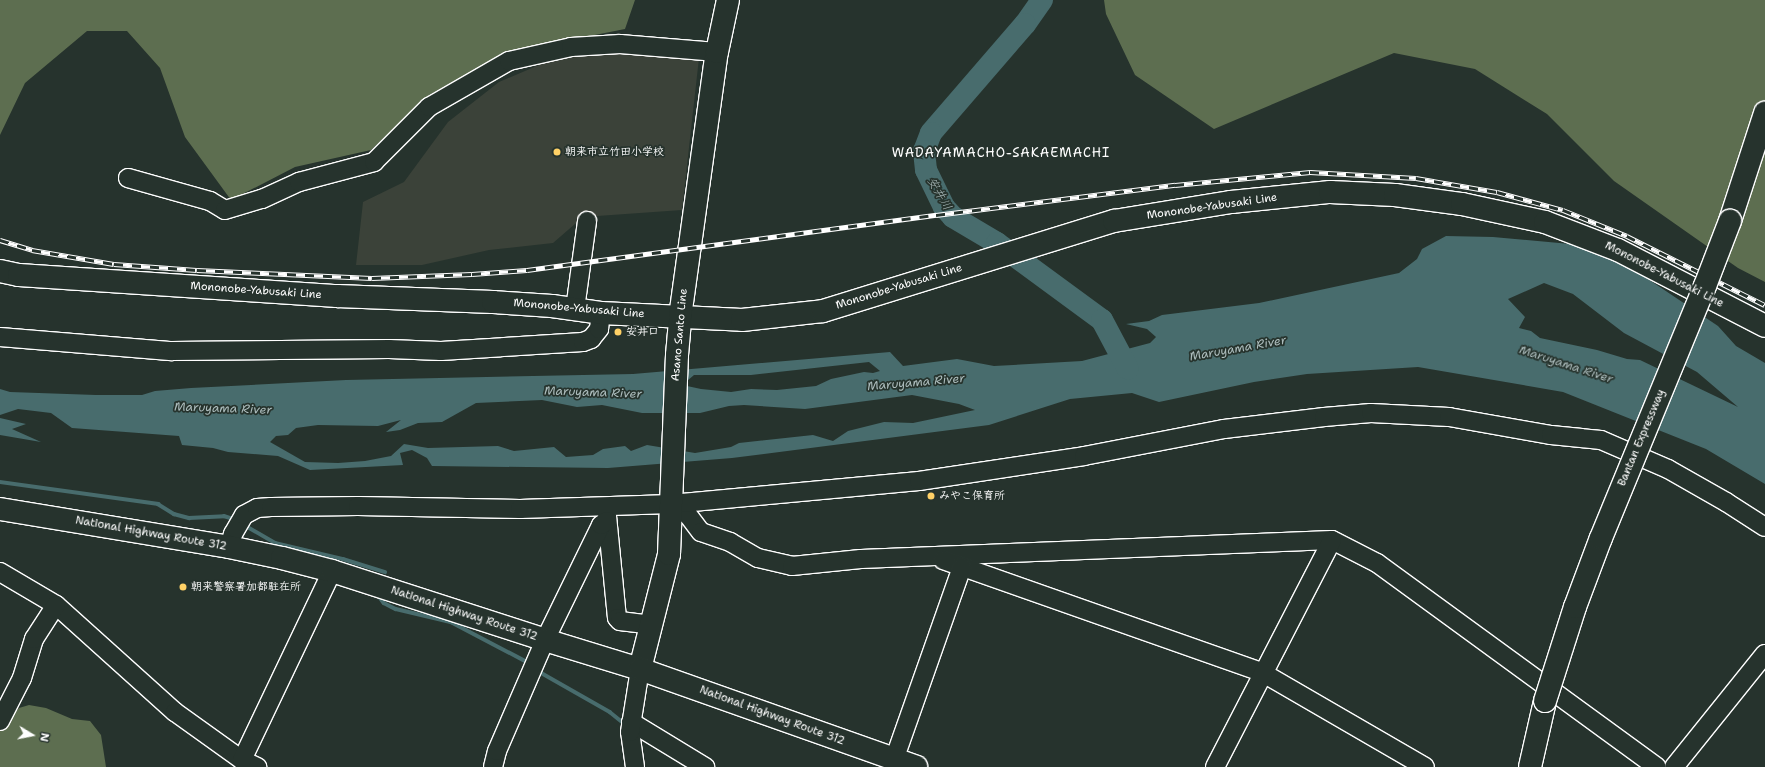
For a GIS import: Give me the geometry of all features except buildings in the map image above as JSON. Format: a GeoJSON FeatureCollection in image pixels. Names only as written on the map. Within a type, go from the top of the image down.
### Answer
{"type":"FeatureCollection","features":[{"type":"Feature","properties":{"kind":"main road","name":"Asano Santo Line"},"geometry":{"type":"LineString","coordinates":[[640,669],[669,554],[677,355],[680,317],[717,52],[728,0]]}},
{"type":"Feature","properties":{"kind":"main road","name":"Bantan Expressway"},"geometry":{"type":"LineString","coordinates":[[1530,764],[1545,701],[1575,607],[1601,538],[1706,286],[1730,221],[1765,113]]}},
{"type":"Feature","properties":{"kind":"main road","name":"Mononobe-Yabusaki Line"},"geometry":{"type":"LineString","coordinates":[[0,271],[19,275],[321,295],[493,302],[575,309],[601,313],[742,320],[823,311],[1114,222],[1231,202],[1330,192],[1395,195],[1462,204],[1545,222],[1618,250],[1765,326]]}},
{"type":"Feature","properties":{"kind":"main road","name":"National Highway Route 312"},"geometry":{"type":"LineString","coordinates":[[0,509],[229,548],[282,558],[332,571],[640,669],[916,767]]}},
{"type":"Feature","properties":{"kind":"street"},"geometry":{"type":"LineString","coordinates":[[128,178],[210,201],[225,210],[262,200],[298,182],[374,162],[428,107],[509,61],[571,47],[620,44],[717,52]]}},
{"type":"Feature","properties":{"kind":"street"},"geometry":{"type":"LineString","coordinates":[[575,309],[587,221]]}},
{"type":"Feature","properties":{"kind":"street"},"geometry":{"type":"LineString","coordinates":[[0,337],[172,351],[389,349],[441,351],[583,342],[591,339],[599,329],[601,313]]}},
{"type":"Feature","properties":{"kind":"street"},"geometry":{"type":"LineString","coordinates":[[229,548],[233,534],[244,515],[257,508],[358,506],[520,509],[606,513],[671,499],[919,480],[1084,456],[1224,429],[1371,413],[1449,417],[1551,435],[1602,440],[1668,470],[1726,502],[1765,527]]}},
{"type":"Feature","properties":{"kind":"street"},"geometry":{"type":"LineString","coordinates":[[671,499],[688,515],[701,532],[730,542],[758,558],[792,566],[861,559],[1332,540],[1377,563],[1657,767]]}},
{"type":"Feature","properties":{"kind":"street"},"geometry":{"type":"LineString","coordinates":[[606,513],[617,618],[620,621],[652,625]]}},
{"type":"Feature","properties":{"kind":"street"},"geometry":{"type":"LineString","coordinates":[[493,767],[497,751],[545,640],[606,513]]}},
{"type":"Feature","properties":{"kind":"street"},"geometry":{"type":"LineString","coordinates":[[1215,767],[1262,673],[1332,540]]}},
{"type":"Feature","properties":{"kind":"street"},"geometry":{"type":"LineString","coordinates":[[937,557],[1262,673],[1425,767]]}},
{"type":"Feature","properties":{"kind":"street"},"geometry":{"type":"LineString","coordinates":[[894,760],[962,567]]}},
{"type":"Feature","properties":{"kind":"street"},"geometry":{"type":"LineString","coordinates":[[0,572],[56,605],[175,712],[249,764],[332,571]]}},
{"type":"Feature","properties":{"kind":"street"},"geometry":{"type":"LineString","coordinates":[[0,721],[22,678],[34,639],[56,605]]}},
{"type":"Feature","properties":{"kind":"street"},"geometry":{"type":"LineString","coordinates":[[1674,767],[1765,654]]}},
{"type":"Feature","properties":{"kind":"street"},"geometry":{"type":"LineString","coordinates":[[635,767],[630,732],[640,669]]}},
{"type":"Feature","properties":{"kind":"street"},"geometry":{"type":"LineString","coordinates":[[631,722],[706,767]]}},
{"type":"Feature","properties":{"kind":"shaded area","name":"朝来市立竹田小学校"},"geometry":{"type":"Polygon","coordinates":[[[609,51],[699,58],[682,210],[583,217],[553,243],[489,250],[422,265],[356,265],[363,202],[404,182],[448,122],[499,82],[546,62],[609,51]]]}},
{"type":"Feature","properties":{"kind":"green space"},"geometry":{"type":"Polygon","coordinates":[[[0,0],[635,0],[625,29],[509,52],[429,95],[371,150],[295,167],[231,200],[185,137],[160,68],[127,31],[87,31],[25,83],[0,135],[0,0]]]}},
{"type":"Feature","properties":{"kind":"green space"},"geometry":{"type":"Polygon","coordinates":[[[1104,0],[1765,0],[1765,282],[1738,268],[1614,181],[1547,114],[1475,69],[1394,53],[1214,129],[1135,75],[1106,14],[1104,0]]]}},
{"type":"Feature","properties":{"kind":"green space"},"geometry":{"type":"Polygon","coordinates":[[[29,705],[46,708],[72,719],[90,721],[101,735],[106,767],[0,767],[0,719],[7,720],[19,708],[29,705]]]}},
{"type":"Feature","properties":{"kind":"water","name":"Maruyama River"},"geometry":{"type":"Polygon","coordinates":[[[1446,236],[1493,237],[1581,245],[1639,273],[1718,326],[1736,346],[1765,363],[1765,484],[1706,449],[1563,392],[1418,367],[1307,374],[1254,382],[1159,402],[1132,393],[1070,399],[989,425],[732,458],[608,468],[432,466],[427,458],[412,450],[400,453],[403,465],[310,470],[278,456],[228,452],[213,448],[182,445],[179,436],[72,428],[51,413],[18,409],[0,415],[0,389],[10,392],[142,395],[155,391],[191,388],[346,380],[633,374],[890,352],[903,366],[957,359],[994,366],[1082,361],[1150,343],[1156,337],[1147,329],[1126,324],[1149,321],[1162,315],[1259,303],[1399,273],[1417,259],[1422,249],[1446,236]],[[1544,283],[1508,299],[1525,317],[1519,328],[1531,331],[1540,338],[1597,350],[1627,359],[1640,360],[1738,407],[1697,372],[1624,333],[1573,294],[1544,283]],[[869,362],[751,375],[694,375],[687,381],[687,386],[731,392],[751,389],[777,390],[816,386],[831,379],[864,372],[873,373],[880,371],[869,362]],[[912,395],[805,409],[744,405],[729,406],[700,413],[642,413],[602,405],[577,407],[542,400],[476,403],[442,422],[418,423],[400,430],[386,432],[401,420],[378,426],[318,425],[296,428],[288,435],[276,436],[270,442],[305,462],[338,463],[365,461],[391,456],[404,444],[428,448],[498,446],[514,451],[554,447],[566,457],[593,455],[603,449],[625,446],[631,451],[647,445],[695,453],[731,447],[739,443],[813,435],[833,441],[848,431],[884,422],[913,423],[975,410],[959,404],[912,395]]]}},
{"type":"Feature","properties":{"kind":"water"},"geometry":{"type":"Polygon","coordinates":[[[0,418],[26,424],[12,429],[41,442],[0,435],[0,418]]]}},
{"type":"Feature","properties":{"kind":"waterway","name":"安井川"},"geometry":{"type":"LineString","coordinates":[[1042,0],[1025,24],[931,133],[924,151],[926,170],[944,207],[953,217],[997,243],[1102,320],[1128,369]]}},
{"type":"Feature","properties":{"kind":"waterway"},"geometry":{"type":"LineString","coordinates":[[0,482],[158,504],[174,514],[189,518],[224,516],[233,519]]}},
{"type":"Feature","properties":{"kind":"waterway"},"geometry":{"type":"LineString","coordinates":[[246,526],[275,543],[343,559],[385,572]]}},
{"type":"Feature","properties":{"kind":"waterway"},"geometry":{"type":"LineString","coordinates":[[378,595],[384,603],[396,609],[451,622],[529,663]]}},
{"type":"Feature","properties":{"kind":"waterway"},"geometry":{"type":"LineString","coordinates":[[538,671],[610,712],[625,724]]}},
{"type":"Feature","properties":{"kind":"railway"},"geometry":{"type":"LineString","coordinates":[[0,240],[32,250],[114,264],[197,270],[372,278],[472,274],[527,270],[936,215],[1175,185],[1310,172],[1416,178],[1497,192],[1563,210],[1627,236],[1765,305]]}},
{"type":"Feature","properties":{"kind":"place","name":"朝来市立竹田小学校"},"geometry":{"type":"Point","coordinates":[557,152]}},
{"type":"Feature","properties":{"kind":"place","name":"安井口"},"geometry":{"type":"Point","coordinates":[618,332]}},
{"type":"Feature","properties":{"kind":"place","name":"みやこ保育所"},"geometry":{"type":"Point","coordinates":[931,496]}},
{"type":"Feature","properties":{"kind":"place","name":"朝来警察署加都駐在所"},"geometry":{"type":"Point","coordinates":[183,587]}},
{"type":"Feature","properties":{"kind":"district","name":"WADAYAMACHO-SAKAEMACHI"},"geometry":{"type":"Point","coordinates":[1001,153]}}]}
